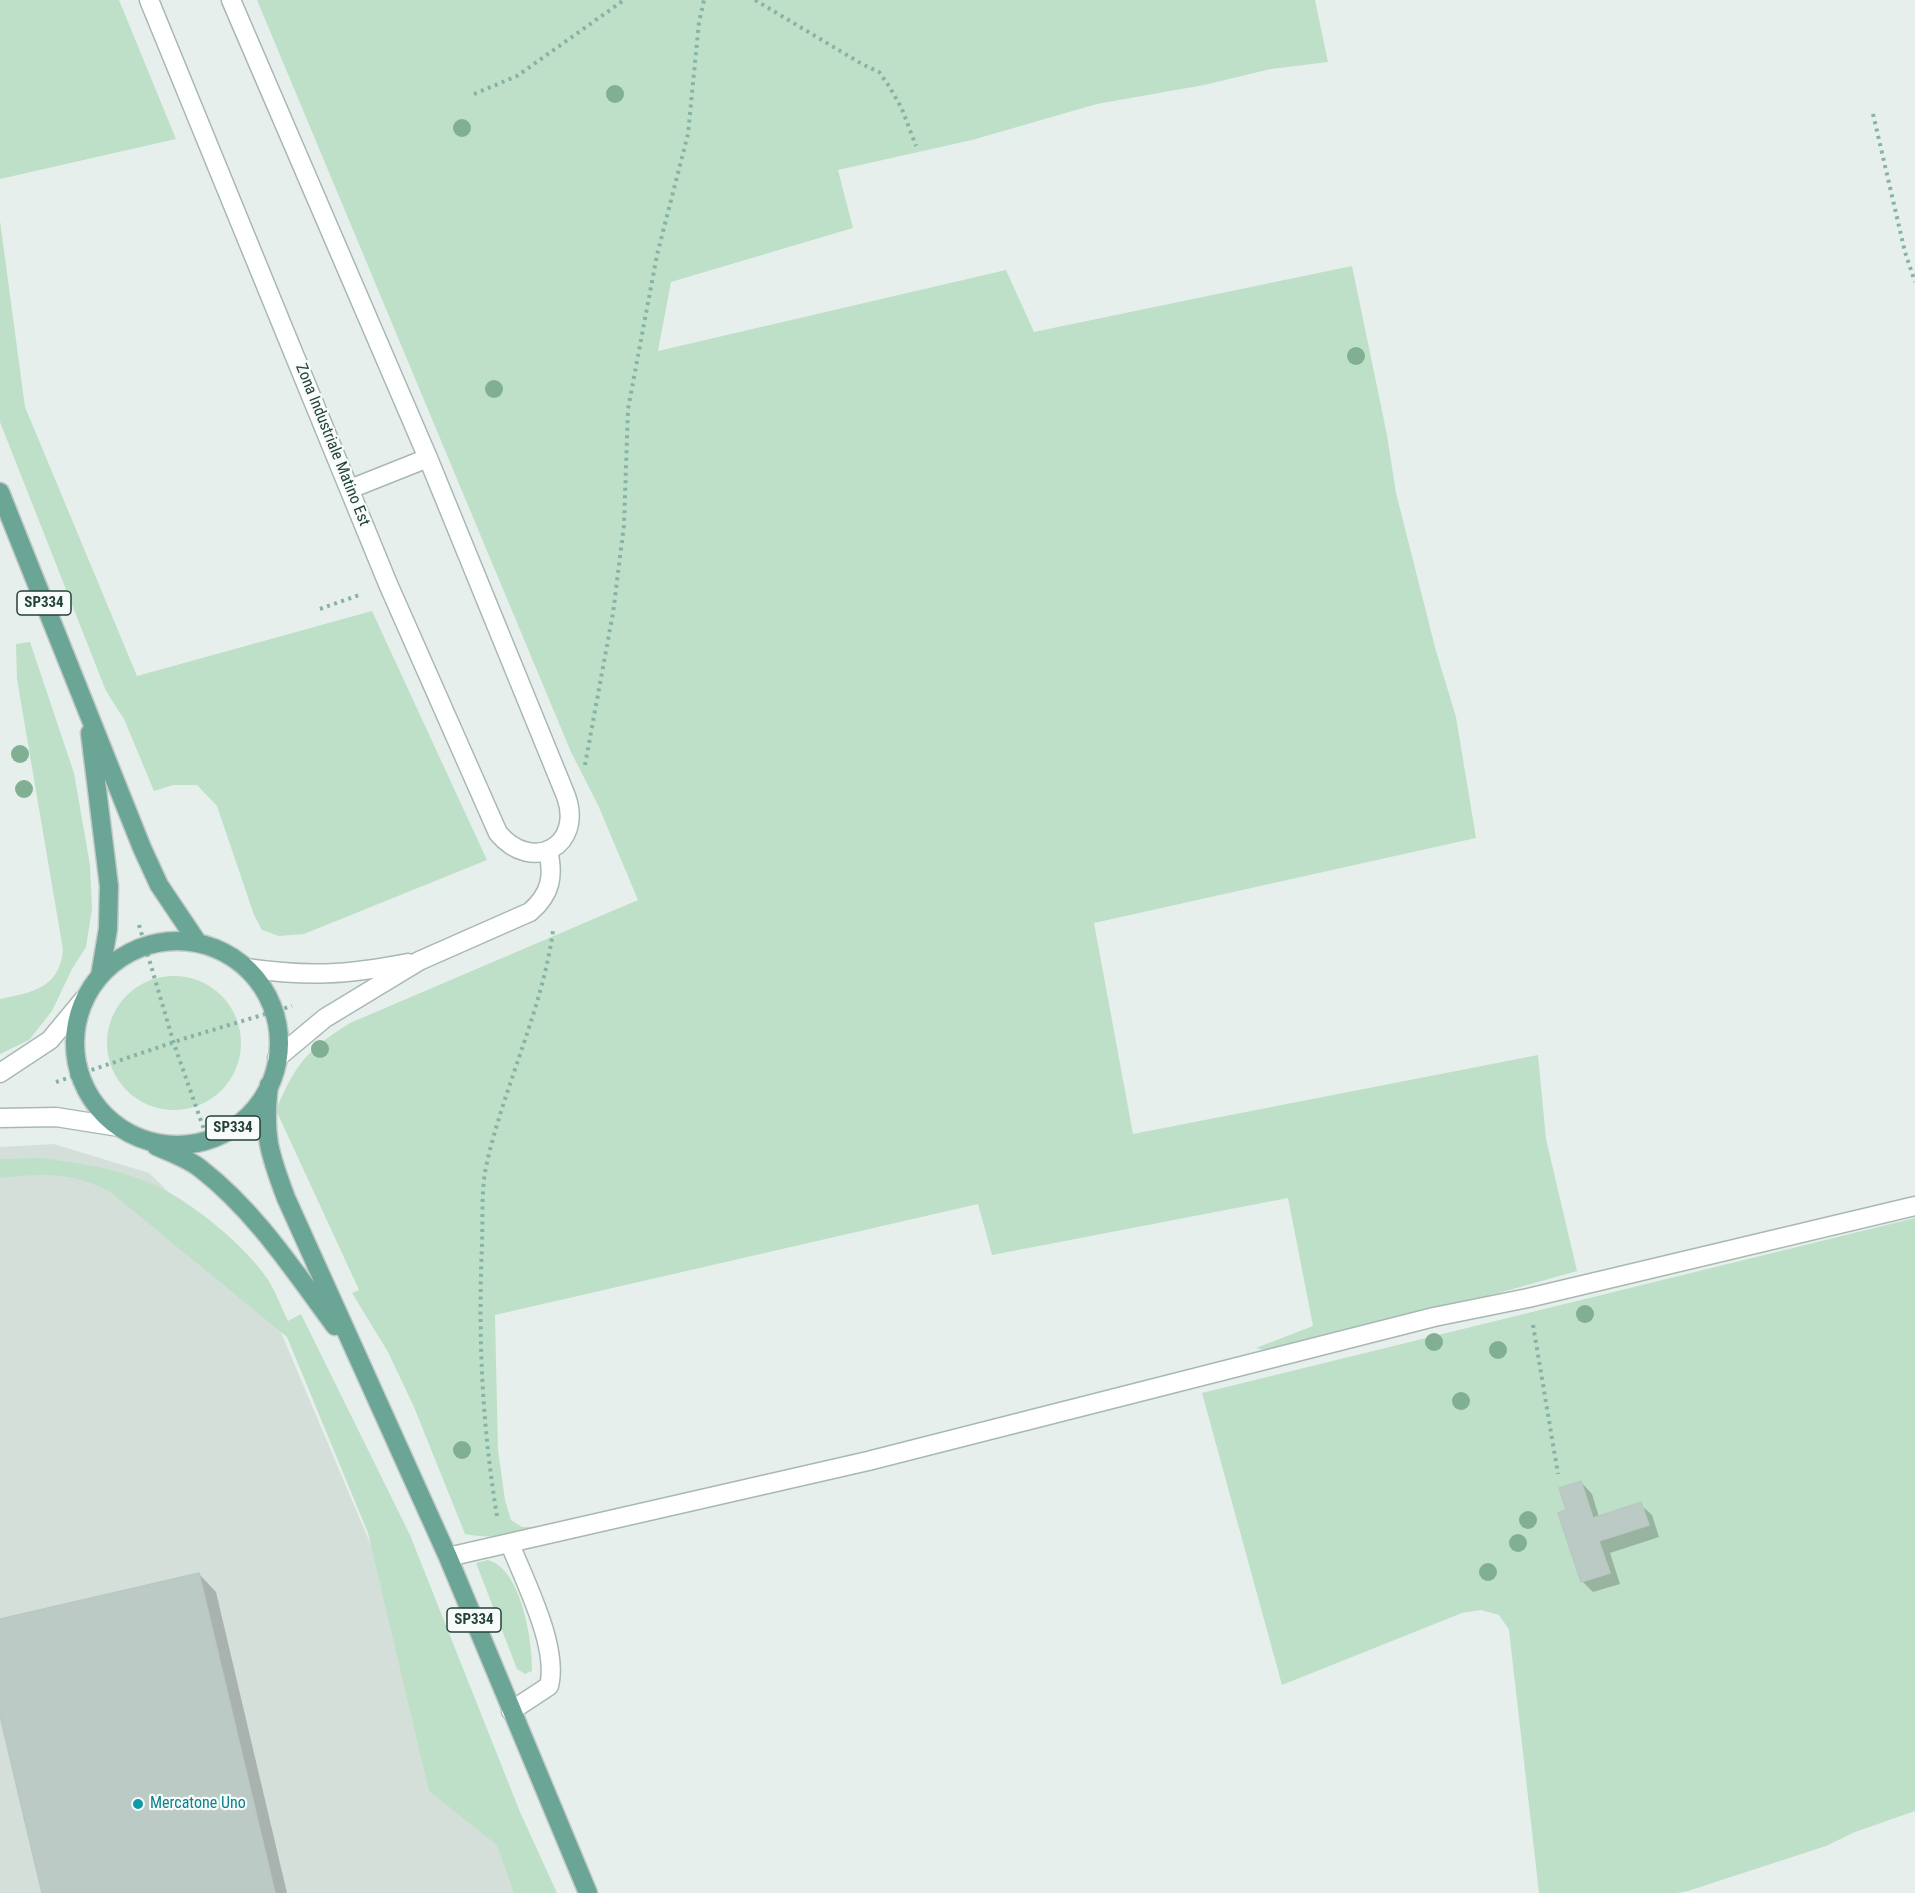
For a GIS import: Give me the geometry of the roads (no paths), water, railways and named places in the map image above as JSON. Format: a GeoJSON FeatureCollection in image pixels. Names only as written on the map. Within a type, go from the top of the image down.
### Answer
{"type":"FeatureCollection","features":[{"type":"Feature","properties":{"kind":"main road","name":"SP334"},"geometry":{"type":"LineString","coordinates":[[0,492],[159,885],[198,943]]}},
{"type":"Feature","properties":{"kind":"main road","name":"SP334"},"geometry":{"type":"LineString","coordinates":[[88,714],[109,886],[108,929],[99,976]]}},
{"type":"Feature","properties":{"kind":"main road","name":"SP334"},"geometry":{"type":"LineString","coordinates":[[352,1351],[271,1239],[233,1198],[200,1168],[119,1127],[102,1113],[89,1095],[79,1075],[74,1049],[76,1023],[84,999],[99,976],[120,958],[145,946],[172,941],[198,943],[224,952],[246,968],[262,988],[274,1012],[278,1031],[277,1058],[269,1085],[266,1109],[267,1146],[286,1198],[352,1351],[448,1557],[588,1893]]}},
{"type":"Feature","properties":{"kind":"main road","name":"SP334"},"geometry":{"type":"LineString","coordinates":[[138,1138],[161,1144],[185,1145],[208,1140],[230,1130],[250,1114],[269,1085]]}},
{"type":"Feature","properties":{"kind":"street","name":"Zona Industriale Matino Est"},"geometry":{"type":"LineString","coordinates":[[149,0],[388,585],[498,833],[509,846],[522,852],[536,853],[548,850]]}},
{"type":"Feature","properties":{"kind":"street"},"geometry":{"type":"LineString","coordinates":[[231,0],[428,458],[571,810],[568,828],[560,842],[548,850],[552,870],[550,884],[538,905],[530,912],[419,961],[325,1018],[277,1058]]}},
{"type":"Feature","properties":{"kind":"street"},"geometry":{"type":"LineString","coordinates":[[350,489],[428,458]]}},
{"type":"Feature","properties":{"kind":"street"},"geometry":{"type":"LineString","coordinates":[[246,968],[314,975],[348,974],[419,961]]}},
{"type":"Feature","properties":{"kind":"street"},"geometry":{"type":"LineString","coordinates":[[0,1073],[50,1040],[84,999]]}},
{"type":"Feature","properties":{"kind":"street"},"geometry":{"type":"LineString","coordinates":[[0,1118],[56,1117],[119,1127]]}},
{"type":"Feature","properties":{"kind":"street"},"geometry":{"type":"LineString","coordinates":[[448,1557],[868,1461],[1434,1317],[1528,1298],[1915,1206]]}},
{"type":"Feature","properties":{"kind":"street"},"geometry":{"type":"LineString","coordinates":[[510,1544],[551,1651],[553,1672],[549,1686],[511,1711]]}},
{"type":"Feature","properties":{"kind":"place","name":"Mercatone Uno"},"geometry":{"type":"Point","coordinates":[138,1804]}}]}
